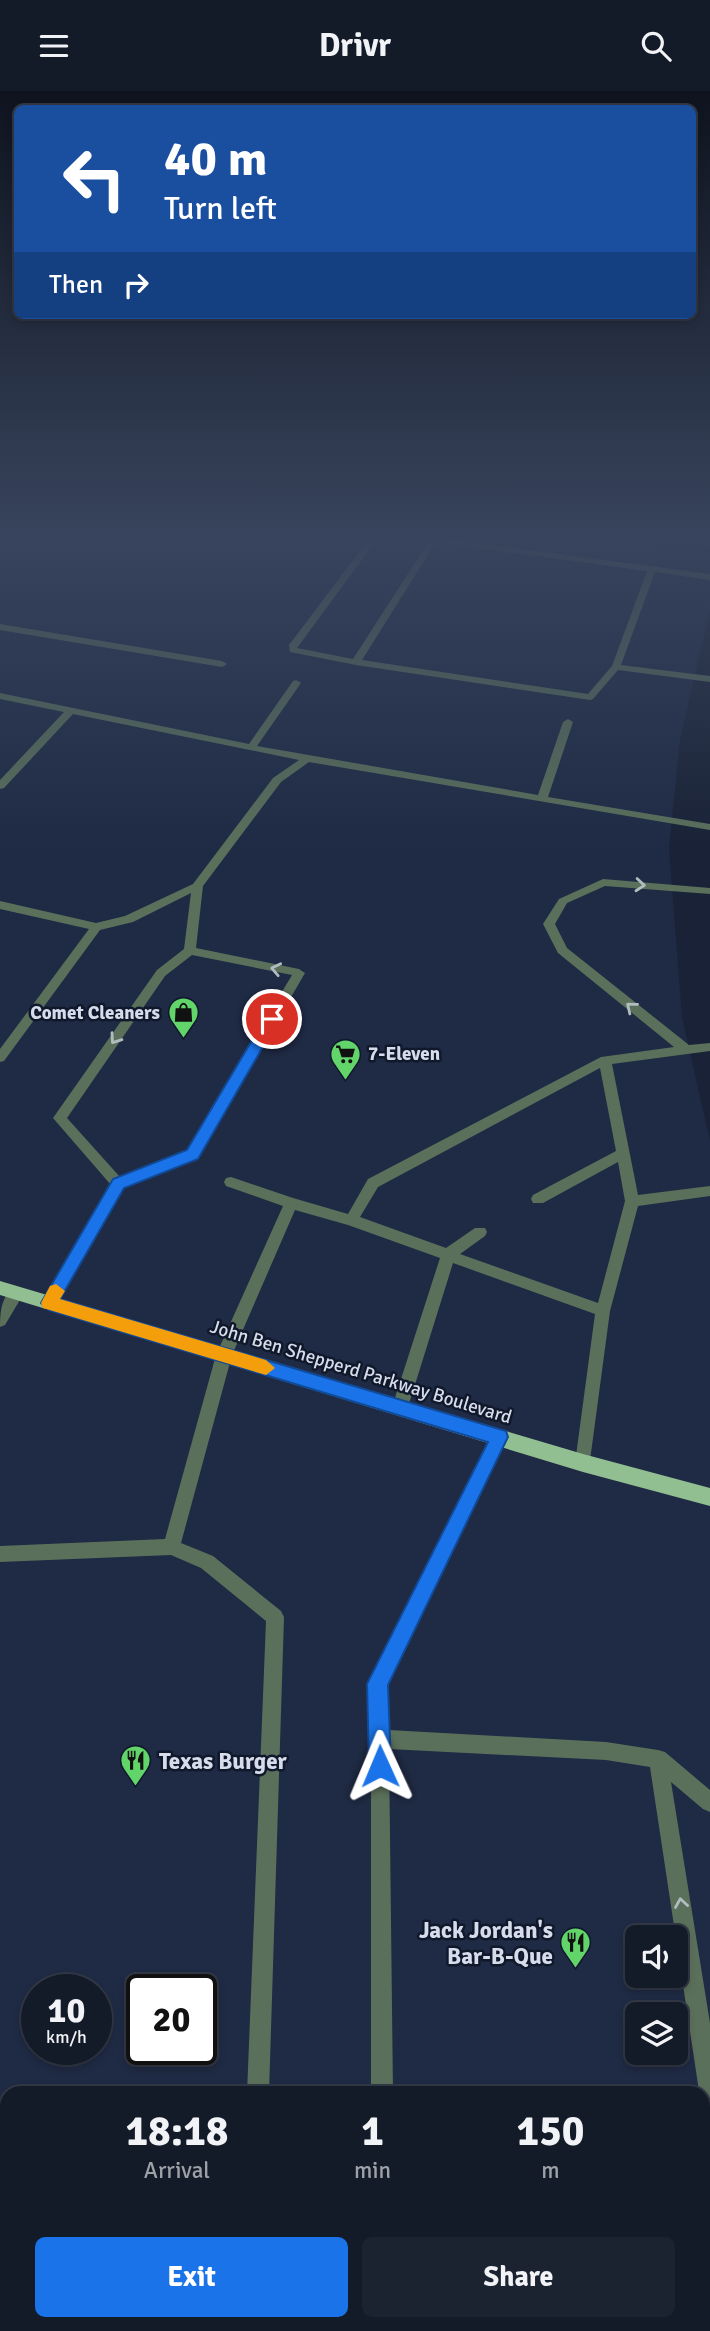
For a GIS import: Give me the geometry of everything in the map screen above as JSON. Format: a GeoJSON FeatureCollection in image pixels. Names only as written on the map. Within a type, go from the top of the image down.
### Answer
{"type":"FeatureCollection","features":[{"type":"Feature","properties":{"kind":"main road","name":"John Ben Shepperd Parkway Boulevard"},"geometry":{"type":"LineString","coordinates":[[9,1291],[583,1463],[710,1497]]}},
{"type":"Feature","properties":{"kind":"lane"},"geometry":{"type":"LineString","coordinates":[[75,640],[222,664]]}},
{"type":"Feature","properties":{"kind":"lane"},"geometry":{"type":"LineString","coordinates":[[297,640],[292,646],[297,652],[586,698],[596,695],[616,667],[626,640]]}},
{"type":"Feature","properties":{"kind":"lane"},"geometry":{"type":"LineString","coordinates":[[356,662],[370,640]]}},
{"type":"Feature","properties":{"kind":"lane"},"geometry":{"type":"LineString","coordinates":[[616,667],[710,679]]}},
{"type":"Feature","properties":{"kind":"lane"},"geometry":{"type":"LineString","coordinates":[[251,748],[296,683]]}},
{"type":"Feature","properties":{"kind":"lane"},"geometry":{"type":"LineString","coordinates":[[0,696],[307,759],[710,827]]}},
{"type":"Feature","properties":{"kind":"lane"},"geometry":{"type":"LineString","coordinates":[[0,786],[70,711]]}},
{"type":"Feature","properties":{"kind":"lane"},"geometry":{"type":"LineString","coordinates":[[542,799],[568,722]]}},
{"type":"Feature","properties":{"kind":"lane"},"geometry":{"type":"LineString","coordinates":[[0,905],[96,927],[129,919],[197,886],[277,780],[307,759]]}},
{"type":"Feature","properties":{"kind":"lane"},"geometry":{"type":"LineString","coordinates":[[685,1049],[562,950],[549,924],[563,901],[603,882],[710,891]]}},
{"type":"Feature","properties":{"kind":"lane"},"geometry":{"type":"LineString","coordinates":[[118,1184],[60,1118],[161,973],[190,951],[197,886]]}},
{"type":"Feature","properties":{"kind":"lane"},"geometry":{"type":"LineString","coordinates":[[0,1058],[96,927]]}},
{"type":"Feature","properties":{"kind":"lane"},"geometry":{"type":"LineString","coordinates":[[49,1303],[118,1184],[193,1154],[299,973],[190,951]]}},
{"type":"Feature","properties":{"kind":"lane"},"geometry":{"type":"LineString","coordinates":[[351,1220],[373,1183],[605,1060],[710,1047]]}},
{"type":"Feature","properties":{"kind":"lane"},"geometry":{"type":"LineString","coordinates":[[583,1463],[603,1311],[632,1201],[605,1060]]}},
{"type":"Feature","properties":{"kind":"lane"},"geometry":{"type":"LineString","coordinates":[[538,1199],[624,1153]]}},
{"type":"Feature","properties":{"kind":"lane"},"geometry":{"type":"LineString","coordinates":[[231,1182],[351,1220],[603,1311]]}},
{"type":"Feature","properties":{"kind":"lane"},"geometry":{"type":"LineString","coordinates":[[632,1201],[710,1191]]}},
{"type":"Feature","properties":{"kind":"lane"},"geometry":{"type":"LineString","coordinates":[[171,1548],[224,1355],[291,1203]]}},
{"type":"Feature","properties":{"kind":"lane"},"geometry":{"type":"LineString","coordinates":[[400,1407],[449,1254],[480,1232]]}},
{"type":"Feature","properties":{"kind":"lane"},"geometry":{"type":"LineString","coordinates":[[0,1321],[9,1291]]}},
{"type":"Feature","properties":{"kind":"lane"},"geometry":{"type":"LineString","coordinates":[[382,2086],[380,1739],[377,1684],[499,1437]]}},
{"type":"Feature","properties":{"kind":"lane"},"geometry":{"type":"LineString","coordinates":[[0,1554],[171,1548],[207,1562],[275,1617],[258,2086]]}},
{"type":"Feature","properties":{"kind":"lane"},"geometry":{"type":"LineString","coordinates":[[380,1739],[606,1751],[658,1759],[710,1802]]}},
{"type":"Feature","properties":{"kind":"lane"},"geometry":{"type":"LineString","coordinates":[[658,1759],[709,2086]]}},
{"type":"Feature","properties":{"kind":"shaded area"},"geometry":{"type":"Polygon","coordinates":[[[0,640],[703,640],[680,740],[669,848],[682,1017],[710,1141],[710,2086],[0,2086],[0,640]]]}},
{"type":"Feature","properties":{"kind":"slow traffic"},"geometry":{"type":"LineString","coordinates":[[56,1291],[49,1303],[266,1368]]}},
{"type":"Feature","properties":{"kind":"place","name":"Comet Cleaners"},"geometry":{"type":"Point","coordinates":[183,1040]}},
{"type":"Feature","properties":{"kind":"place","name":"7-Eleven"},"geometry":{"type":"Point","coordinates":[345,1081]}},
{"type":"Feature","properties":{"kind":"place","name":"Texas Burger"},"geometry":{"type":"Point","coordinates":[136,1788]}},
{"type":"Feature","properties":{"kind":"place","name":"Jack Jordan's Bar-B-Que"},"geometry":{"type":"Point","coordinates":[576,1970]}},
{"type":"Feature","properties":{"kind":"route"},"geometry":{"type":"LineString","coordinates":[[272,1019],[193,1154],[118,1184],[49,1303],[499,1437],[377,1684],[380,1766]]}}]}
